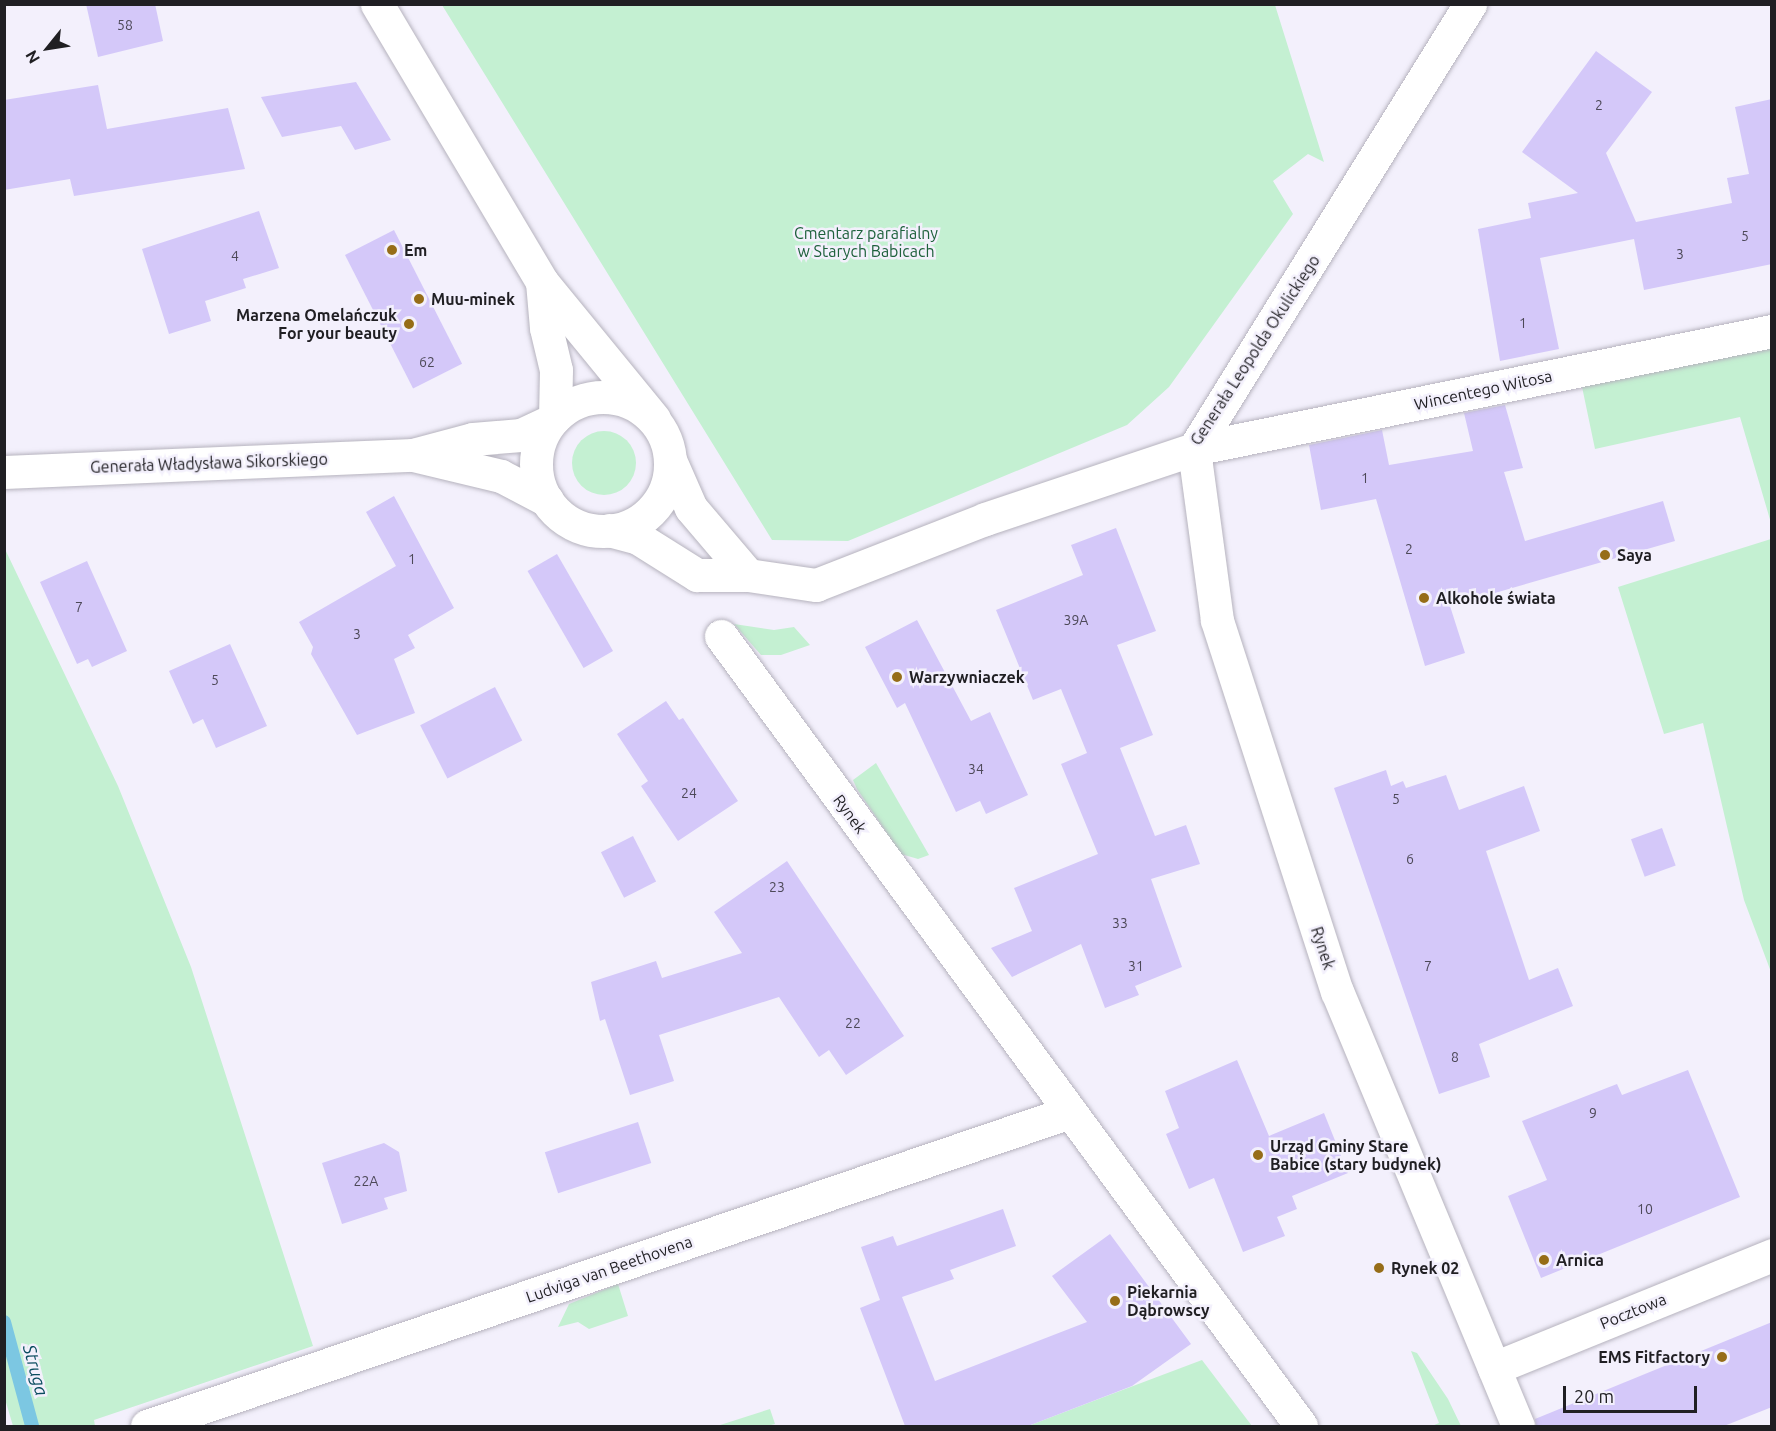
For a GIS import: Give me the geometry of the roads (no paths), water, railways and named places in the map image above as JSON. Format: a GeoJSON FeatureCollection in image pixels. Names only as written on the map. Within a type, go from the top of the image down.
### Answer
{"type":"FeatureCollection","features":[{"type":"Feature","properties":{"kind":"street"},"geometry":{"type":"LineString","coordinates":[[377,4],[542,282],[654,419],[691,508],[748,575]]}},
{"type":"Feature","properties":{"kind":"street","name":"Generała Leopolda Okulickiego"},"geometry":{"type":"LineString","coordinates":[[609,530],[639,538],[697,575],[748,575],[816,585],[985,519],[1194,449],[1470,4]]}},
{"type":"Feature","properties":{"kind":"street"},"geometry":{"type":"LineString","coordinates":[[542,282],[546,328],[556,370],[553,419],[537,455],[539,483],[547,500],[574,524],[609,530],[626,528],[650,512],[666,490],[670,460]]}},
{"type":"Feature","properties":{"kind":"street","name":"Wincentego Witosa"},"geometry":{"type":"LineString","coordinates":[[1194,449],[1772,331]]}},
{"type":"Feature","properties":{"kind":"street"},"geometry":{"type":"LineString","coordinates":[[553,419],[578,402],[608,397],[630,403],[654,419]]}},
{"type":"Feature","properties":{"kind":"street","name":"Generała Władysława Sikorskiego"},"geometry":{"type":"LineString","coordinates":[[4,472],[413,455],[473,440],[521,435],[553,419]]}},
{"type":"Feature","properties":{"kind":"street","name":"Rynek"},"geometry":{"type":"LineString","coordinates":[[1194,449],[1217,620],[1337,992],[1518,1426]]}},
{"type":"Feature","properties":{"kind":"street","name":"Generała Władysława Sikorskiego"},"geometry":{"type":"LineString","coordinates":[[413,455],[501,476],[547,500]]}},
{"type":"Feature","properties":{"kind":"street","name":"Rynek"},"geometry":{"type":"LineString","coordinates":[[721,636],[1301,1426]]}},
{"type":"Feature","properties":{"kind":"street","name":"Ludviga van Beethovena"},"geometry":{"type":"LineString","coordinates":[[147,1426],[1070,1112]]}},
{"type":"Feature","properties":{"kind":"street","name":"Pocztowa"},"geometry":{"type":"LineString","coordinates":[[1494,1368],[1772,1255]]}},
{"type":"Feature","properties":{"kind":"waterway","name":"Struga"},"geometry":{"type":"LineString","coordinates":[[4,1322],[32,1426]]}},
{"type":"Feature","properties":{"kind":"place","name":"Em"},"geometry":{"type":"Point","coordinates":[392,250]}},
{"type":"Feature","properties":{"kind":"place","name":"Muu-minek"},"geometry":{"type":"Point","coordinates":[419,299]}},
{"type":"Feature","properties":{"kind":"place","name":"Marzena Omelańczuk For your beauty"},"geometry":{"type":"Point","coordinates":[409,324]}},
{"type":"Feature","properties":{"kind":"place","name":"Saya"},"geometry":{"type":"Point","coordinates":[1605,555]}},
{"type":"Feature","properties":{"kind":"place","name":"Alkohole świata"},"geometry":{"type":"Point","coordinates":[1424,598]}},
{"type":"Feature","properties":{"kind":"place","name":"Warzywniaczek"},"geometry":{"type":"Point","coordinates":[897,677]}},
{"type":"Feature","properties":{"kind":"place","name":"Urząd Gminy Stare Babice (stary budynek)"},"geometry":{"type":"Point","coordinates":[1258,1155]}},
{"type":"Feature","properties":{"kind":"place","name":"Arnica"},"geometry":{"type":"Point","coordinates":[1544,1260]}},
{"type":"Feature","properties":{"kind":"place","name":"Rynek 02"},"geometry":{"type":"Point","coordinates":[1379,1268]}},
{"type":"Feature","properties":{"kind":"place","name":"Piekarnia Dąbrowscy"},"geometry":{"type":"Point","coordinates":[1115,1301]}},
{"type":"Feature","properties":{"kind":"place","name":"EMS Fitfactory"},"geometry":{"type":"Point","coordinates":[1722,1357]}},
{"type":"Feature","properties":{"kind":"park label","name":"Cmentarz parafialny w Starych Babicach"},"geometry":{"type":"Point","coordinates":[866,242]}}]}
